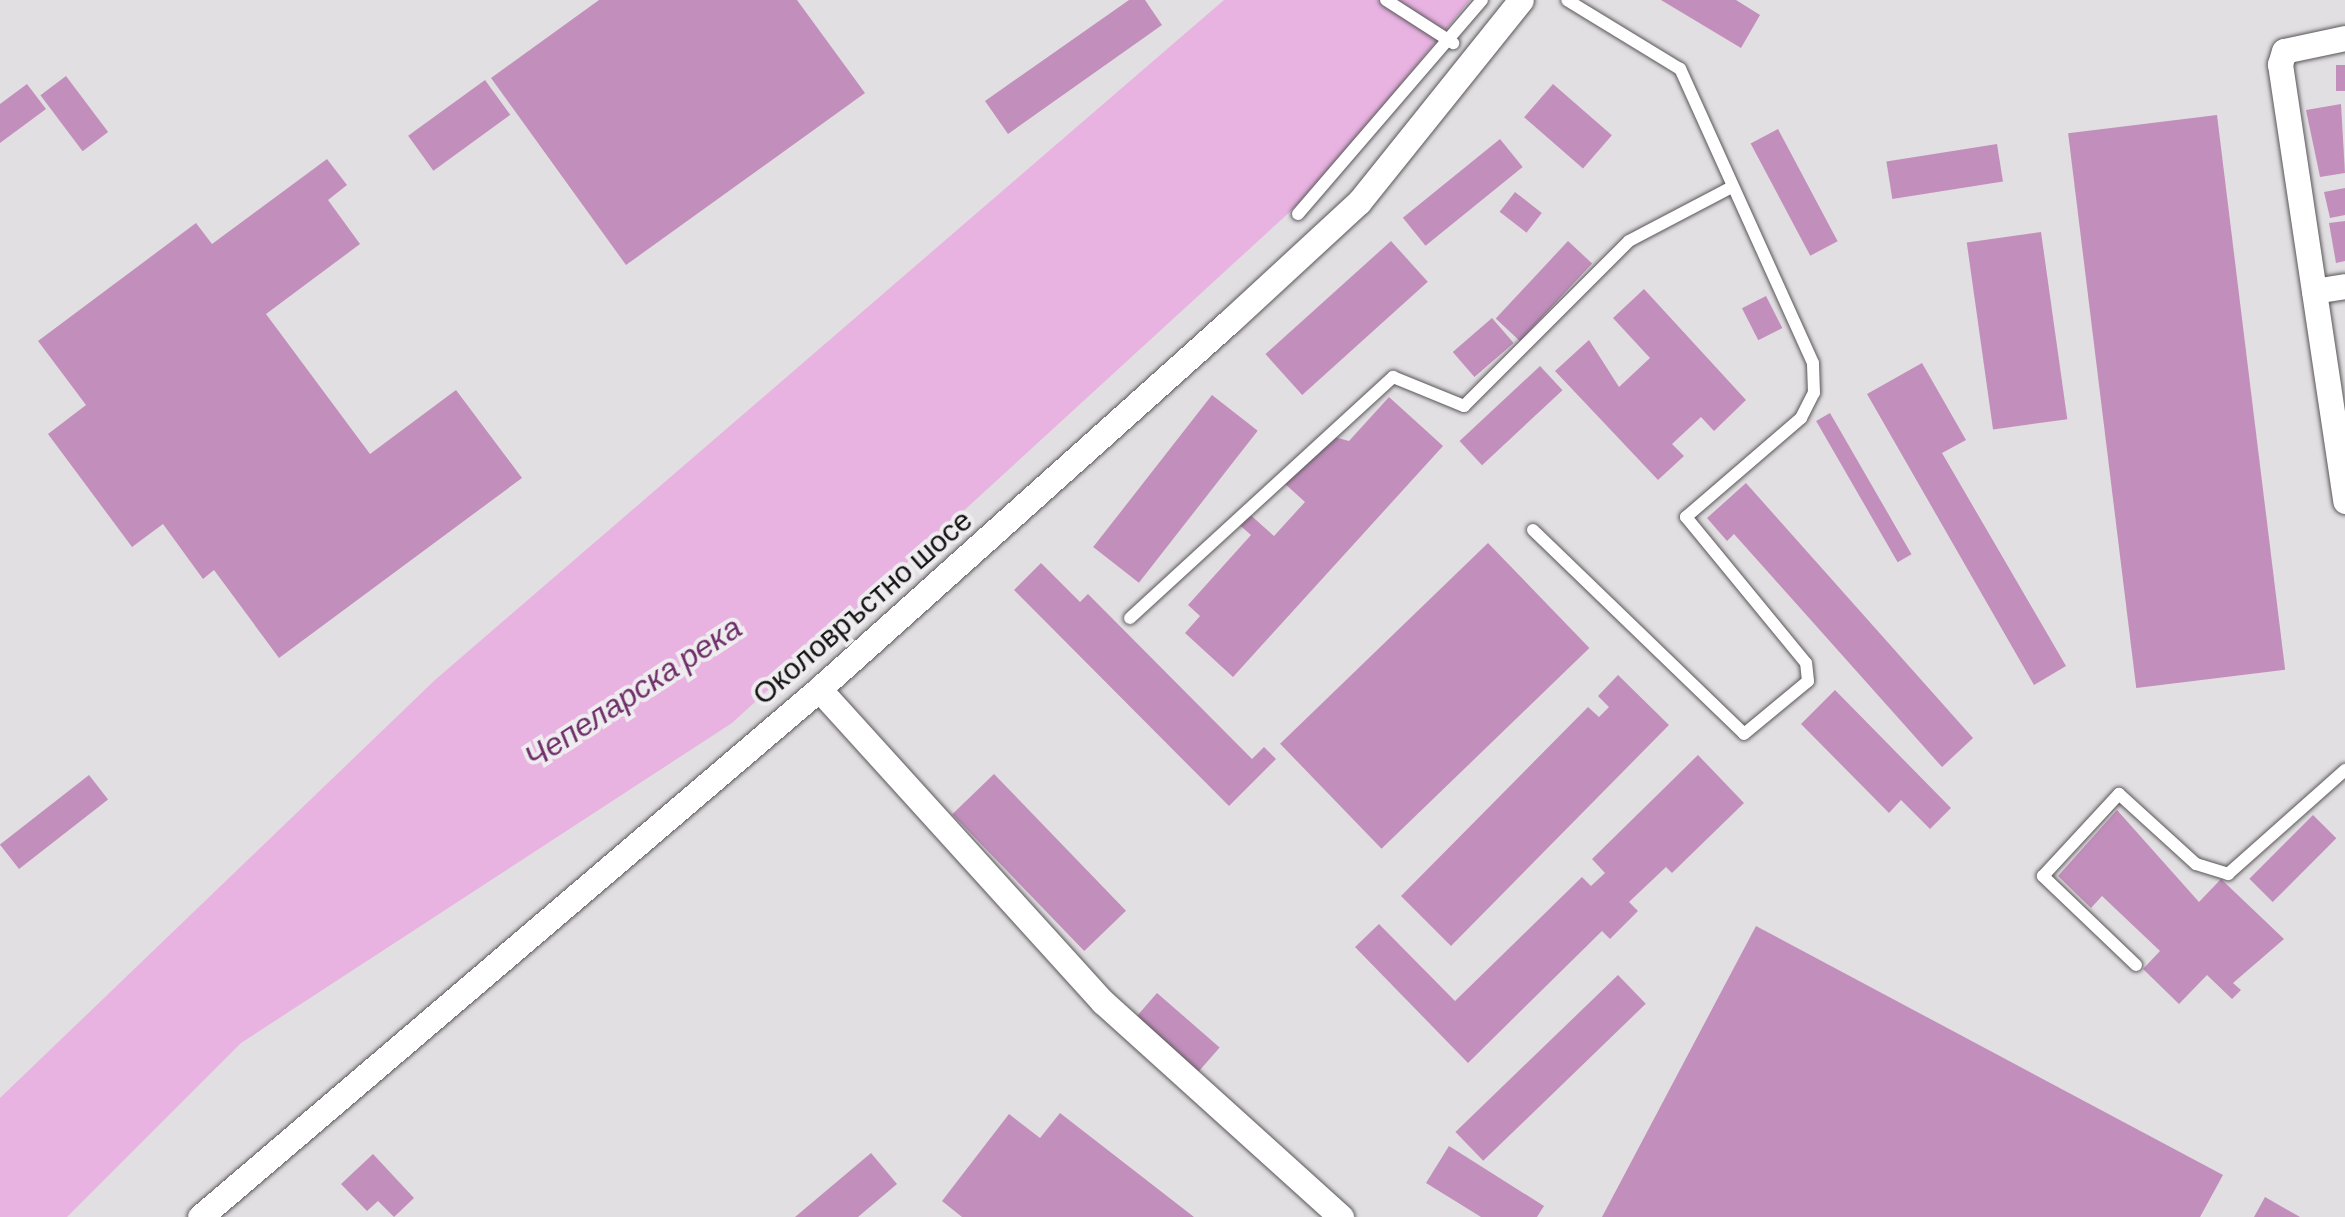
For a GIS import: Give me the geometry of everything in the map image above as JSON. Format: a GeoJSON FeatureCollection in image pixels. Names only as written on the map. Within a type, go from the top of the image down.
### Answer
{"type":"FeatureCollection","features":[{"type":"Feature","properties":{"kind":"street","name":"Околовръстно шосе"},"geometry":{"type":"LineString","coordinates":[[200,1217],[819,689],[1358,202],[1521,0]]}},
{"type":"Feature","properties":{"kind":"street"},"geometry":{"type":"LineString","coordinates":[[2345,38],[2284,51],[2345,501]]}},
{"type":"Feature","properties":{"kind":"street"},"geometry":{"type":"LineString","coordinates":[[2314,291],[2345,286]]}},
{"type":"Feature","properties":{"kind":"street"},"geometry":{"type":"LineString","coordinates":[[819,689],[1103,1002],[1341,1217]]}},
{"type":"Feature","properties":{"kind":"lane"},"geometry":{"type":"LineString","coordinates":[[1386,0],[1453,42]]}},
{"type":"Feature","properties":{"kind":"lane"},"geometry":{"type":"LineString","coordinates":[[1298,214],[1453,42],[1482,0]]}},
{"type":"Feature","properties":{"kind":"lane"},"geometry":{"type":"LineString","coordinates":[[1533,530],[1744,734],[1808,681],[1806,663],[1686,517],[1801,418],[1814,393],[1812,362],[1730,188],[1680,69],[1567,0]]}},
{"type":"Feature","properties":{"kind":"lane"},"geometry":{"type":"LineString","coordinates":[[1130,618],[1393,377],[1464,406],[1629,241],[1730,188]]}},
{"type":"Feature","properties":{"kind":"lane"},"geometry":{"type":"LineString","coordinates":[[2136,965],[2043,876],[2119,794],[2196,864],[2228,874],[2345,770]]}},
{"type":"Feature","properties":{"kind":"water","name":"Чепеларска река"},"geometry":{"type":"Polygon","coordinates":[[[1224,0],[1470,0],[1317,187],[732,723],[241,1043],[67,1217],[0,1217],[0,1098],[435,680],[1224,0]]]}},
{"type":"Feature","properties":{"kind":"building"},"geometry":{"type":"Polygon","coordinates":[[[599,0],[797,0],[865,93],[626,265],[491,78],[599,0]]]}},
{"type":"Feature","properties":{"kind":"building"},"geometry":{"type":"Polygon","coordinates":[[[1129,0],[1145,0],[1162,25],[1008,134],[985,101],[1129,0]]]}},
{"type":"Feature","properties":{"kind":"building"},"geometry":{"type":"Polygon","coordinates":[[[1661,0],[1736,0],[1760,15],[1741,48],[1661,0]]]}},
{"type":"Feature","properties":{"kind":"building"},"geometry":{"type":"Polygon","coordinates":[[[2336,65],[2345,65],[2345,91],[2336,91],[2336,65]]]}},
{"type":"Feature","properties":{"kind":"building"},"geometry":{"type":"Polygon","coordinates":[[[66,76],[108,132],[83,151],[40,95],[66,76]]]}},
{"type":"Feature","properties":{"kind":"building"},"geometry":{"type":"Polygon","coordinates":[[[485,80],[510,115],[433,171],[408,136],[485,80]]]}},
{"type":"Feature","properties":{"kind":"building"},"geometry":{"type":"Polygon","coordinates":[[[27,84],[46,109],[0,143],[0,104],[27,84]]]}},
{"type":"Feature","properties":{"kind":"building"},"geometry":{"type":"Polygon","coordinates":[[[1553,84],[1612,135],[1583,168],[1524,117],[1553,84]]]}},
{"type":"Feature","properties":{"kind":"building"},"geometry":{"type":"Polygon","coordinates":[[[2341,104],[2345,173],[2320,177],[2306,110],[2341,104]]]}},
{"type":"Feature","properties":{"kind":"building"},"geometry":{"type":"Polygon","coordinates":[[[2217,115],[2285,670],[2136,688],[2068,133],[2217,115]]]}},
{"type":"Feature","properties":{"kind":"building"},"geometry":{"type":"Polygon","coordinates":[[[1778,129],[1838,241],[1810,256],[1751,144],[1778,129]]]}},
{"type":"Feature","properties":{"kind":"building"},"geometry":{"type":"Polygon","coordinates":[[[1500,139],[1523,167],[1426,246],[1403,218],[1500,139]]]}},
{"type":"Feature","properties":{"kind":"building"},"geometry":{"type":"Polygon","coordinates":[[[1997,144],[2003,182],[1892,199],[1886,162],[1997,144]]]}},
{"type":"Feature","properties":{"kind":"building"},"geometry":{"type":"Polygon","coordinates":[[[327,159],[347,185],[328,200],[360,244],[266,314],[370,454],[456,390],[522,478],[279,658],[214,570],[203,579],[163,524],[132,547],[48,434],[86,405],[38,341],[196,223],[212,244],[327,159]]]}},
{"type":"Feature","properties":{"kind":"building"},"geometry":{"type":"Polygon","coordinates":[[[2345,188],[2345,215],[2330,218],[2324,192],[2345,188]]]}},
{"type":"Feature","properties":{"kind":"building"},"geometry":{"type":"Polygon","coordinates":[[[1515,192],[1542,213],[1526,233],[1500,212],[1515,192]]]}},
{"type":"Feature","properties":{"kind":"building"},"geometry":{"type":"Polygon","coordinates":[[[2345,221],[2345,261],[2336,263],[2329,223],[2345,221]]]}},
{"type":"Feature","properties":{"kind":"building"},"geometry":{"type":"Polygon","coordinates":[[[2041,232],[2067,419],[1993,430],[1967,242],[2041,232]]]}},
{"type":"Feature","properties":{"kind":"building"},"geometry":{"type":"Polygon","coordinates":[[[1391,241],[1428,282],[1302,395],[1265,354],[1391,241]]]}},
{"type":"Feature","properties":{"kind":"building"},"geometry":{"type":"Polygon","coordinates":[[[1568,241],[1592,264],[1520,341],[1496,319],[1568,241]]]}},
{"type":"Feature","properties":{"kind":"building"},"geometry":{"type":"Polygon","coordinates":[[[1644,289],[1746,400],[1714,431],[1701,417],[1672,444],[1684,456],[1658,480],[1555,371],[1589,340],[1619,387],[1650,358],[1613,318],[1644,289]]]}},
{"type":"Feature","properties":{"kind":"building"},"geometry":{"type":"Polygon","coordinates":[[[1766,296],[1782,328],[1758,340],[1742,308],[1766,296]]]}},
{"type":"Feature","properties":{"kind":"building"},"geometry":{"type":"Polygon","coordinates":[[[1492,318],[1514,343],[1474,377],[1453,352],[1492,318]]]}},
{"type":"Feature","properties":{"kind":"building"},"geometry":{"type":"Polygon","coordinates":[[[1922,363],[1966,440],[1942,453],[2066,666],[2034,685],[1867,394],[1922,363]]]}},
{"type":"Feature","properties":{"kind":"building"},"geometry":{"type":"Polygon","coordinates":[[[1540,366],[1563,390],[1482,465],[1460,441],[1540,366]]]}},
{"type":"Feature","properties":{"kind":"building"},"geometry":{"type":"Polygon","coordinates":[[[1212,395],[1258,431],[1139,583],[1093,547],[1212,395]]]}},
{"type":"Feature","properties":{"kind":"building"},"geometry":{"type":"Polygon","coordinates":[[[1389,397],[1443,446],[1233,677],[1185,633],[1200,616],[1188,605],[1251,535],[1236,522],[1246,511],[1274,536],[1305,502],[1284,483],[1327,435],[1349,441],[1389,397]]]}},
{"type":"Feature","properties":{"kind":"building"},"geometry":{"type":"Polygon","coordinates":[[[1830,413],[1912,554],[1898,562],[1816,421],[1830,413]]]}},
{"type":"Feature","properties":{"kind":"building"},"geometry":{"type":"Polygon","coordinates":[[[1746,483],[1973,738],[1942,767],[1734,534],[1727,541],[1707,518],[1746,483]]]}},
{"type":"Feature","properties":{"kind":"building"},"geometry":{"type":"Polygon","coordinates":[[[1488,543],[1589,648],[1382,849],[1280,744],[1488,543]]]}},
{"type":"Feature","properties":{"kind":"building"},"geometry":{"type":"Polygon","coordinates":[[[1041,563],[1080,602],[1088,594],[1252,759],[1264,747],[1276,759],[1229,806],[1014,590],[1041,563]]]}},
{"type":"Feature","properties":{"kind":"building"},"geometry":{"type":"Polygon","coordinates":[[[1618,675],[1669,725],[1451,946],[1401,896],[1588,707],[1599,717],[1609,707],[1598,696],[1618,675]]]}},
{"type":"Feature","properties":{"kind":"building"},"geometry":{"type":"Polygon","coordinates":[[[1835,690],[1951,808],[1930,829],[1901,800],[1889,813],[1801,724],[1835,690]]]}},
{"type":"Feature","properties":{"kind":"building"},"geometry":{"type":"Polygon","coordinates":[[[1698,755],[1744,803],[1672,873],[1666,867],[1629,902],[1638,911],[1610,939],[1602,931],[1468,1063],[1355,947],[1379,924],[1455,1001],[1582,877],[1591,886],[1605,873],[1592,859],[1698,755]]]}},
{"type":"Feature","properties":{"kind":"building"},"geometry":{"type":"Polygon","coordinates":[[[994,774],[1126,911],[1084,951],[952,814],[994,774]]]}},
{"type":"Feature","properties":{"kind":"building"},"geometry":{"type":"Polygon","coordinates":[[[89,775],[108,799],[19,869],[0,845],[89,775]]]}},
{"type":"Feature","properties":{"kind":"building"},"geometry":{"type":"Polygon","coordinates":[[[2117,810],[2199,902],[2221,879],[2284,939],[2233,983],[2241,990],[2232,999],[2207,975],[2179,1004],[2143,969],[2160,951],[2102,896],[2091,908],[2058,876],[2117,810]]]}},
{"type":"Feature","properties":{"kind":"building"},"geometry":{"type":"Polygon","coordinates":[[[2313,815],[2336,838],[2273,902],[2249,879],[2313,815]]]}},
{"type":"Feature","properties":{"kind":"building"},"geometry":{"type":"Polygon","coordinates":[[[1756,926],[2223,1175],[2200,1217],[1602,1217],[1756,926]]]}},
{"type":"Feature","properties":{"kind":"building"},"geometry":{"type":"Polygon","coordinates":[[[1618,975],[1646,1004],[1483,1161],[1455,1132],[1618,975]]]}},
{"type":"Feature","properties":{"kind":"building"},"geometry":{"type":"Polygon","coordinates":[[[1157,993],[1220,1047],[1197,1074],[1134,1019],[1157,993]]]}},
{"type":"Feature","properties":{"kind":"building"},"geometry":{"type":"Polygon","coordinates":[[[1060,1113],[1194,1217],[962,1217],[942,1201],[1009,1114],[1040,1138],[1060,1113]]]}},
{"type":"Feature","properties":{"kind":"building"},"geometry":{"type":"Polygon","coordinates":[[[1449,1146],[1544,1206],[1537,1217],[1481,1217],[1426,1183],[1449,1146]]]}},
{"type":"Feature","properties":{"kind":"building"},"geometry":{"type":"Polygon","coordinates":[[[871,1153],[897,1184],[858,1217],[795,1217],[871,1153]]]}},
{"type":"Feature","properties":{"kind":"building"},"geometry":{"type":"Polygon","coordinates":[[[373,1154],[414,1198],[394,1217],[378,1201],[367,1211],[341,1184],[373,1154]]]}},
{"type":"Feature","properties":{"kind":"building"},"geometry":{"type":"Polygon","coordinates":[[[2265,1197],[2300,1217],[2254,1217],[2265,1197]]]}}]}
